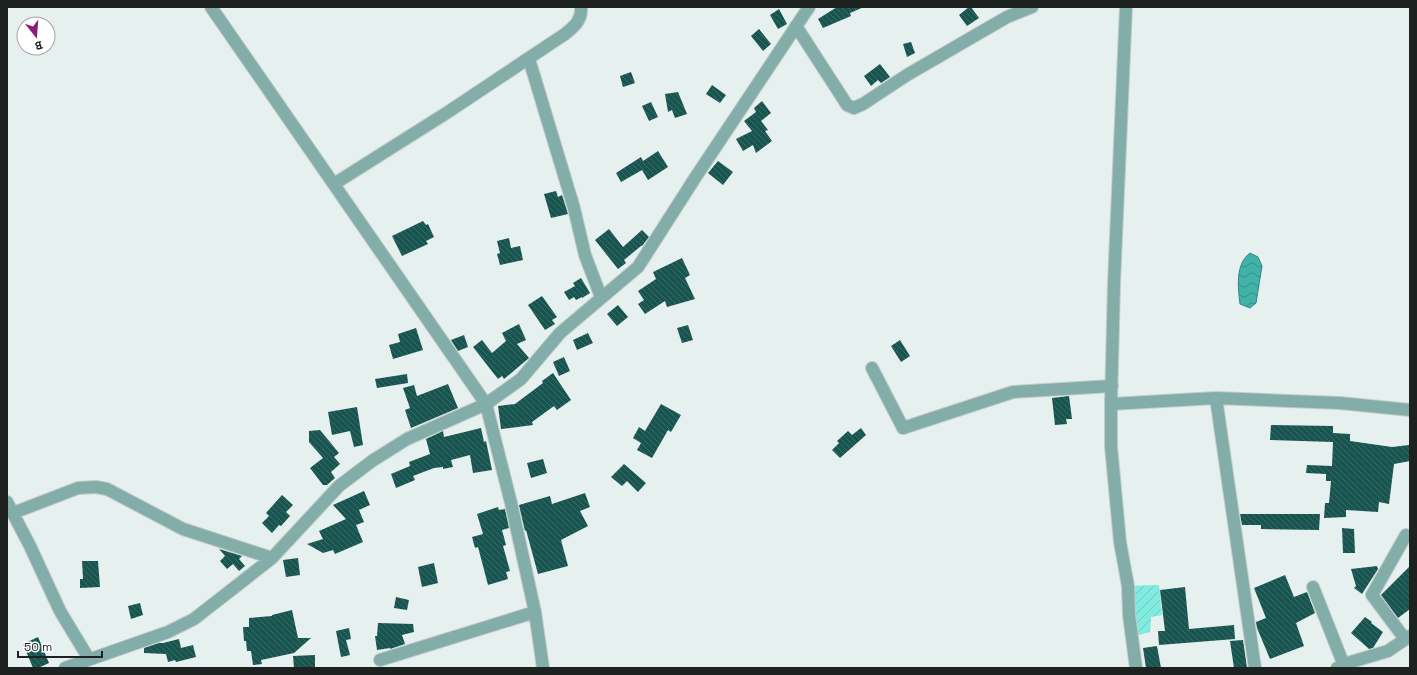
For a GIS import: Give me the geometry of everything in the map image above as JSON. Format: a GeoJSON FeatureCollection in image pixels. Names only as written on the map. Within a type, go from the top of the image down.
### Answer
{"type":"FeatureCollection","features":[{"type":"Feature","properties":{"kind":"street"},"geometry":{"type":"LineString","coordinates":[[212,7],[486,404],[511,503],[535,612],[544,668]]}},
{"type":"Feature","properties":{"kind":"street"},"geometry":{"type":"LineString","coordinates":[[334,184],[448,112],[565,34],[576,25],[580,18],[581,7]]}},
{"type":"Feature","properties":{"kind":"street"},"geometry":{"type":"LineString","coordinates":[[65,668],[168,632],[194,619],[272,558],[339,486],[372,461],[407,439],[486,404],[521,379],[560,333],[638,267],[809,7]]}},
{"type":"Feature","properties":{"kind":"street"},"geometry":{"type":"LineString","coordinates":[[796,26],[847,105],[854,108],[864,104],[907,75],[1007,17],[1032,7]]}},
{"type":"Feature","properties":{"kind":"street"},"geometry":{"type":"LineString","coordinates":[[1126,7],[1114,283],[1111,446],[1120,542],[1128,586],[1129,615],[1136,668]]}},
{"type":"Feature","properties":{"kind":"street"},"geometry":{"type":"LineString","coordinates":[[529,58],[574,208],[585,255],[601,297]]}},
{"type":"Feature","properties":{"kind":"street"},"geometry":{"type":"LineString","coordinates":[[872,368],[903,428],[1013,392],[1112,386]]}},
{"type":"Feature","properties":{"kind":"street"},"geometry":{"type":"LineString","coordinates":[[1111,404],[1216,398],[1340,403],[1410,410]]}},
{"type":"Feature","properties":{"kind":"street"},"geometry":{"type":"LineString","coordinates":[[1216,398],[1254,668]]}},
{"type":"Feature","properties":{"kind":"street"},"geometry":{"type":"LineString","coordinates":[[89,659],[60,611],[10,507],[78,488],[96,487],[107,489],[183,529],[272,558]]}},
{"type":"Feature","properties":{"kind":"street"},"geometry":{"type":"LineString","coordinates":[[1313,587],[1342,667],[1388,651],[1408,637],[1372,595],[1406,536]]}},
{"type":"Feature","properties":{"kind":"street"},"geometry":{"type":"LineString","coordinates":[[380,660],[535,612]]}},
{"type":"Feature","properties":{"kind":"shaded area"},"geometry":{"type":"Polygon","coordinates":[[[1159,585],[1162,615],[1151,617],[1150,632],[1132,637],[1128,586],[1159,585]]]}},
{"type":"Feature","properties":{"kind":"water"},"geometry":{"type":"Polygon","coordinates":[[[1250,253],[1258,257],[1262,266],[1256,303],[1250,308],[1240,304],[1238,284],[1242,263],[1250,253]]]}},
{"type":"Feature","properties":{"kind":"building"},"geometry":{"type":"Polygon","coordinates":[[[837,7],[864,7],[850,13],[851,16],[823,28],[818,19],[837,7]]]}},
{"type":"Feature","properties":{"kind":"building"},"geometry":{"type":"Polygon","coordinates":[[[971,7],[979,18],[967,26],[959,15],[971,7]]]}},
{"type":"Feature","properties":{"kind":"building"},"geometry":{"type":"Polygon","coordinates":[[[779,9],[787,24],[778,29],[770,15],[779,9]]]}},
{"type":"Feature","properties":{"kind":"building"},"geometry":{"type":"Polygon","coordinates":[[[759,29],[771,44],[763,51],[751,36],[759,29]]]}},
{"type":"Feature","properties":{"kind":"building"},"geometry":{"type":"Polygon","coordinates":[[[911,42],[915,53],[907,57],[903,44],[911,42]]]}},
{"type":"Feature","properties":{"kind":"building"},"geometry":{"type":"Polygon","coordinates":[[[880,64],[890,77],[881,83],[878,80],[871,86],[864,76],[880,64]]]}},
{"type":"Feature","properties":{"kind":"building"},"geometry":{"type":"Polygon","coordinates":[[[631,72],[635,83],[623,87],[620,76],[631,72]]]}},
{"type":"Feature","properties":{"kind":"building"},"geometry":{"type":"Polygon","coordinates":[[[712,85],[726,95],[720,103],[706,94],[712,85]]]}},
{"type":"Feature","properties":{"kind":"building"},"geometry":{"type":"Polygon","coordinates":[[[678,92],[687,114],[675,118],[672,110],[668,112],[665,94],[678,92]]]}},
{"type":"Feature","properties":{"kind":"building"},"geometry":{"type":"Polygon","coordinates":[[[762,101],[771,113],[761,121],[768,130],[765,131],[772,141],[756,153],[753,145],[743,151],[736,139],[752,131],[744,121],[756,112],[754,108],[762,101]]]}},
{"type":"Feature","properties":{"kind":"building"},"geometry":{"type":"Polygon","coordinates":[[[651,102],[658,117],[649,121],[642,106],[651,102]]]}},
{"type":"Feature","properties":{"kind":"building"},"geometry":{"type":"Polygon","coordinates":[[[658,151],[668,167],[648,180],[642,170],[621,182],[616,173],[641,157],[643,161],[658,151]]]}},
{"type":"Feature","properties":{"kind":"building"},"geometry":{"type":"Polygon","coordinates":[[[718,161],[733,172],[723,185],[708,173],[718,161]]]}},
{"type":"Feature","properties":{"kind":"building"},"geometry":{"type":"Polygon","coordinates":[[[556,191],[558,197],[562,195],[568,214],[551,218],[544,194],[556,191]]]}},
{"type":"Feature","properties":{"kind":"building"},"geometry":{"type":"Polygon","coordinates":[[[423,221],[426,225],[428,224],[434,237],[426,241],[428,244],[402,256],[392,236],[423,221]]]}},
{"type":"Feature","properties":{"kind":"building"},"geometry":{"type":"Polygon","coordinates":[[[609,229],[623,247],[642,230],[649,237],[642,246],[624,260],[626,263],[618,269],[595,240],[609,229]]]}},
{"type":"Feature","properties":{"kind":"building"},"geometry":{"type":"Polygon","coordinates":[[[509,238],[511,248],[520,246],[523,260],[500,265],[497,254],[500,253],[497,241],[509,238]]]}},
{"type":"Feature","properties":{"kind":"building"},"geometry":{"type":"Polygon","coordinates":[[[682,258],[690,275],[685,278],[695,299],[667,307],[665,301],[645,314],[638,304],[644,300],[638,291],[656,279],[653,272],[682,258]]]}},
{"type":"Feature","properties":{"kind":"building"},"geometry":{"type":"Polygon","coordinates":[[[581,278],[590,293],[576,300],[574,297],[569,300],[564,292],[575,286],[573,283],[581,278]]]}},
{"type":"Feature","properties":{"kind":"building"},"geometry":{"type":"Polygon","coordinates":[[[542,296],[557,317],[552,320],[555,324],[545,330],[528,305],[542,296]]]}},
{"type":"Feature","properties":{"kind":"building"},"geometry":{"type":"Polygon","coordinates":[[[618,305],[628,317],[617,326],[607,314],[618,305]]]}},
{"type":"Feature","properties":{"kind":"building"},"geometry":{"type":"Polygon","coordinates":[[[519,324],[526,340],[517,344],[529,358],[504,379],[502,376],[498,379],[473,347],[482,340],[492,353],[506,341],[502,333],[519,324]]]}},
{"type":"Feature","properties":{"kind":"building"},"geometry":{"type":"Polygon","coordinates":[[[688,325],[693,340],[682,343],[677,328],[688,325]]]}},
{"type":"Feature","properties":{"kind":"building"},"geometry":{"type":"Polygon","coordinates":[[[416,328],[423,350],[393,359],[389,345],[400,342],[398,334],[416,328]]]}},
{"type":"Feature","properties":{"kind":"building"},"geometry":{"type":"Polygon","coordinates":[[[588,333],[593,343],[577,350],[573,340],[588,333]]]}},
{"type":"Feature","properties":{"kind":"building"},"geometry":{"type":"Polygon","coordinates":[[[464,335],[468,347],[458,351],[451,340],[464,335]]]}},
{"type":"Feature","properties":{"kind":"building"},"geometry":{"type":"Polygon","coordinates":[[[900,340],[910,356],[901,362],[891,346],[900,340]]]}},
{"type":"Feature","properties":{"kind":"building"},"geometry":{"type":"Polygon","coordinates":[[[564,357],[570,371],[559,376],[553,362],[564,357]]]}},
{"type":"Feature","properties":{"kind":"building"},"geometry":{"type":"Polygon","coordinates":[[[553,373],[571,400],[557,410],[554,406],[532,422],[533,425],[501,429],[498,406],[515,404],[543,383],[542,381],[553,373]]]}},
{"type":"Feature","properties":{"kind":"building"},"geometry":{"type":"Polygon","coordinates":[[[407,374],[408,383],[377,388],[375,379],[407,374]]]}},
{"type":"Feature","properties":{"kind":"building"},"geometry":{"type":"Polygon","coordinates":[[[448,384],[458,408],[411,428],[405,410],[410,408],[403,388],[414,385],[417,396],[448,384]]]}},
{"type":"Feature","properties":{"kind":"building"},"geometry":{"type":"Polygon","coordinates":[[[1069,396],[1072,419],[1066,419],[1067,424],[1055,425],[1052,398],[1069,396]]]}},
{"type":"Feature","properties":{"kind":"building"},"geometry":{"type":"Polygon","coordinates":[[[661,404],[681,415],[671,432],[668,430],[652,458],[637,450],[641,443],[633,438],[639,427],[645,431],[661,404]]]}},
{"type":"Feature","properties":{"kind":"building"},"geometry":{"type":"Polygon","coordinates":[[[357,407],[363,445],[354,447],[350,431],[332,435],[328,412],[357,407]]]}},
{"type":"Feature","properties":{"kind":"building"},"geometry":{"type":"Polygon","coordinates":[[[1271,425],[1333,426],[1333,433],[1350,434],[1350,441],[1392,447],[1409,445],[1410,461],[1394,464],[1389,504],[1379,502],[1378,512],[1346,510],[1346,517],[1324,518],[1325,503],[1329,503],[1331,481],[1326,481],[1326,474],[1306,473],[1307,465],[1332,466],[1333,442],[1270,440],[1271,425]]]}},
{"type":"Feature","properties":{"kind":"building"},"geometry":{"type":"Polygon","coordinates":[[[481,428],[484,442],[486,441],[492,470],[473,473],[470,455],[451,460],[453,467],[443,469],[443,467],[434,468],[413,476],[415,480],[396,488],[391,474],[410,466],[409,462],[430,454],[426,439],[443,431],[444,437],[481,428]]]}},
{"type":"Feature","properties":{"kind":"building"},"geometry":{"type":"Polygon","coordinates":[[[861,428],[866,435],[840,458],[832,450],[839,443],[837,441],[848,431],[852,435],[861,428]]]}},
{"type":"Feature","properties":{"kind":"building"},"geometry":{"type":"Polygon","coordinates":[[[320,430],[339,453],[334,457],[340,464],[331,472],[335,478],[327,485],[323,485],[310,468],[323,458],[309,442],[309,431],[320,430]]]}},
{"type":"Feature","properties":{"kind":"building"},"geometry":{"type":"Polygon","coordinates":[[[543,459],[547,473],[531,478],[527,463],[543,459]]]}},
{"type":"Feature","properties":{"kind":"building"},"geometry":{"type":"Polygon","coordinates":[[[624,464],[646,483],[638,492],[627,481],[622,486],[611,477],[624,464]]]}},
{"type":"Feature","properties":{"kind":"building"},"geometry":{"type":"Polygon","coordinates":[[[364,491],[370,505],[359,510],[364,522],[356,525],[363,542],[335,554],[333,550],[323,553],[307,544],[323,539],[319,531],[346,519],[333,505],[364,491]]]}},
{"type":"Feature","properties":{"kind":"building"},"geometry":{"type":"Polygon","coordinates":[[[585,493],[590,507],[580,511],[588,526],[561,540],[568,566],[538,574],[519,505],[550,496],[552,504],[585,493]]]}},
{"type":"Feature","properties":{"kind":"building"},"geometry":{"type":"Polygon","coordinates":[[[282,495],[293,505],[286,512],[290,516],[272,533],[262,523],[269,516],[266,513],[282,495]]]}},
{"type":"Feature","properties":{"kind":"building"},"geometry":{"type":"Polygon","coordinates":[[[498,507],[499,510],[505,509],[509,528],[502,530],[506,545],[503,546],[510,571],[506,572],[508,579],[488,585],[478,547],[475,548],[472,537],[483,534],[477,514],[498,507]]]}},
{"type":"Feature","properties":{"kind":"building"},"geometry":{"type":"Polygon","coordinates":[[[1240,514],[1320,514],[1319,530],[1261,529],[1261,525],[1242,525],[1240,514]]]}},
{"type":"Feature","properties":{"kind":"building"},"geometry":{"type":"Polygon","coordinates":[[[1342,528],[1354,529],[1355,553],[1343,553],[1342,528]]]}},
{"type":"Feature","properties":{"kind":"building"},"geometry":{"type":"Polygon","coordinates":[[[219,549],[242,556],[239,559],[245,566],[239,571],[233,564],[227,569],[220,561],[225,556],[219,549]]]}},
{"type":"Feature","properties":{"kind":"building"},"geometry":{"type":"Polygon","coordinates":[[[298,558],[300,575],[286,577],[283,560],[298,558]]]}},
{"type":"Feature","properties":{"kind":"building"},"geometry":{"type":"Polygon","coordinates":[[[82,561],[98,561],[100,587],[80,588],[80,579],[83,579],[82,561]]]}},
{"type":"Feature","properties":{"kind":"building"},"geometry":{"type":"Polygon","coordinates":[[[434,563],[438,583],[422,587],[418,567],[434,563]]]}},
{"type":"Feature","properties":{"kind":"building"},"geometry":{"type":"Polygon","coordinates":[[[1377,566],[1378,569],[1362,594],[1354,588],[1356,586],[1351,569],[1377,566]]]}},
{"type":"Feature","properties":{"kind":"building"},"geometry":{"type":"Polygon","coordinates":[[[1410,566],[1410,609],[1398,618],[1381,595],[1410,566]]]}},
{"type":"Feature","properties":{"kind":"building"},"geometry":{"type":"Polygon","coordinates":[[[1285,575],[1294,597],[1307,592],[1315,613],[1296,623],[1304,646],[1270,659],[1257,628],[1256,622],[1266,618],[1254,588],[1285,575]]]}},
{"type":"Feature","properties":{"kind":"building"},"geometry":{"type":"Polygon","coordinates":[[[1185,587],[1189,629],[1234,625],[1235,639],[1159,645],[1158,631],[1165,631],[1160,590],[1185,587]]]}},
{"type":"Feature","properties":{"kind":"building"},"geometry":{"type":"Polygon","coordinates":[[[396,597],[409,600],[407,610],[394,608],[396,597]]]}},
{"type":"Feature","properties":{"kind":"building"},"geometry":{"type":"Polygon","coordinates":[[[140,603],[143,615],[131,619],[128,606],[140,603]]]}},
{"type":"Feature","properties":{"kind":"building"},"geometry":{"type":"Polygon","coordinates":[[[292,610],[298,638],[311,638],[294,653],[261,660],[262,664],[253,665],[251,651],[247,651],[246,641],[244,641],[243,627],[249,627],[249,618],[272,616],[292,610]]]}},
{"type":"Feature","properties":{"kind":"building"},"geometry":{"type":"Polygon","coordinates":[[[1365,617],[1383,632],[1373,648],[1369,649],[1351,633],[1365,617]]]}},
{"type":"Feature","properties":{"kind":"building"},"geometry":{"type":"Polygon","coordinates":[[[378,623],[413,624],[414,632],[402,635],[405,644],[390,649],[377,650],[375,636],[377,636],[378,623]]]}},
{"type":"Feature","properties":{"kind":"building"},"geometry":{"type":"Polygon","coordinates":[[[349,628],[351,639],[346,640],[350,655],[341,657],[336,631],[349,628]]]}},
{"type":"Feature","properties":{"kind":"building"},"geometry":{"type":"Polygon","coordinates":[[[38,637],[49,663],[38,668],[33,668],[23,644],[38,637]]]}},
{"type":"Feature","properties":{"kind":"building"},"geometry":{"type":"Polygon","coordinates":[[[179,639],[181,648],[193,645],[196,657],[176,662],[175,660],[168,662],[166,654],[144,653],[144,648],[179,639]]]}},
{"type":"Feature","properties":{"kind":"building"},"geometry":{"type":"Polygon","coordinates":[[[1243,640],[1247,668],[1234,668],[1230,641],[1243,640]]]}},
{"type":"Feature","properties":{"kind":"building"},"geometry":{"type":"Polygon","coordinates":[[[1157,646],[1161,668],[1146,668],[1143,648],[1157,646]]]}},
{"type":"Feature","properties":{"kind":"building"},"geometry":{"type":"Polygon","coordinates":[[[315,655],[315,668],[294,668],[293,656],[315,655]]]}}]}
